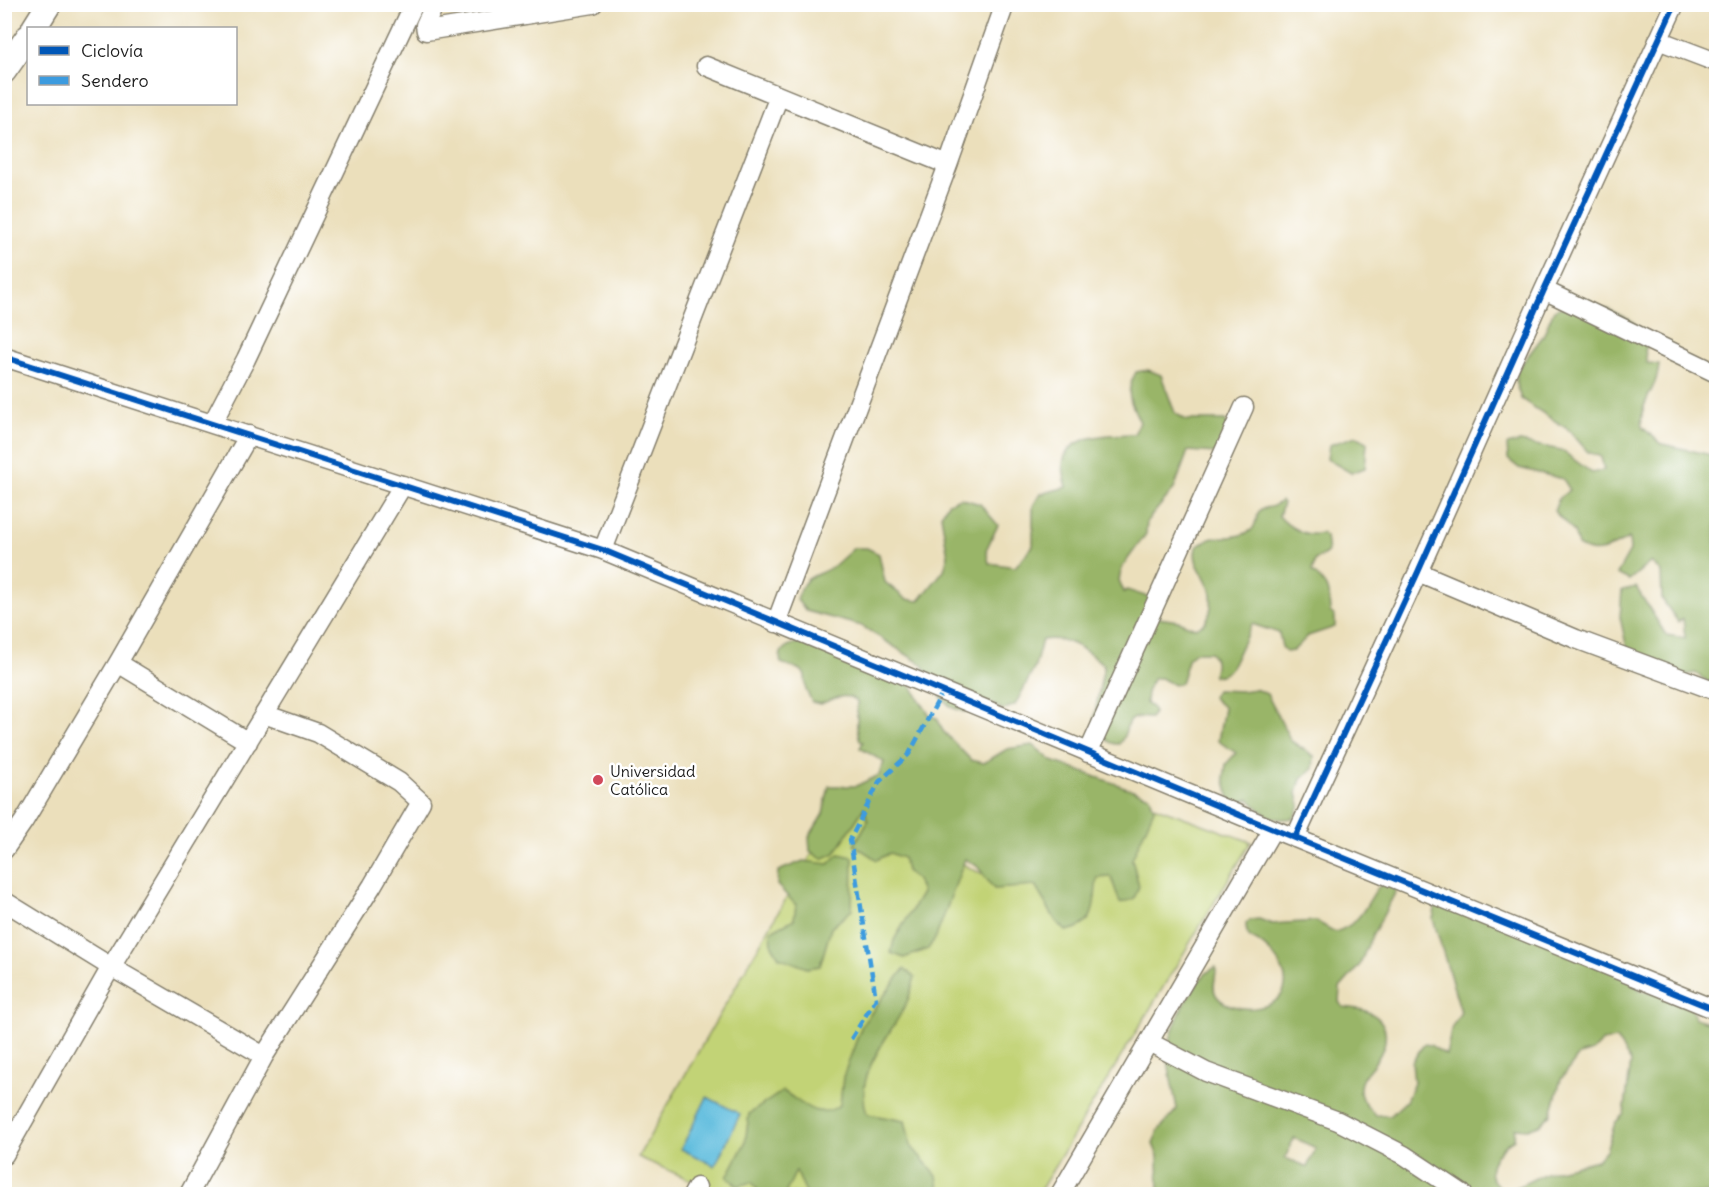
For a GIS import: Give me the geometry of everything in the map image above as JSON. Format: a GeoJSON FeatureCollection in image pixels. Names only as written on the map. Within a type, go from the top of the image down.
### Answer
{"type":"FeatureCollection","features":[{"type":"Feature","properties":{"kind":"main road"},"geometry":{"type":"LineString","coordinates":[[35,27],[49,4]]}},
{"type":"Feature","properties":{"kind":"main road"},"geometry":{"type":"LineString","coordinates":[[4,70],[27,38]]}},
{"type":"Feature","properties":{"kind":"street"},"geometry":{"type":"LineString","coordinates":[[212,424],[246,359],[414,4]]}},
{"type":"Feature","properties":{"kind":"street"},"geometry":{"type":"LineString","coordinates":[[435,4],[425,25],[426,31],[593,4]]}},
{"type":"Feature","properties":{"kind":"street"},"geometry":{"type":"LineString","coordinates":[[776,623],[948,165],[1005,4]]}},
{"type":"Feature","properties":{"kind":"street"},"geometry":{"type":"LineString","coordinates":[[1295,838],[1675,4]]}},
{"type":"Feature","properties":{"kind":"street"},"geometry":{"type":"LineString","coordinates":[[1658,40],[1716,62]]}},
{"type":"Feature","properties":{"kind":"street"},"geometry":{"type":"LineString","coordinates":[[705,66],[948,165]]}},
{"type":"Feature","properties":{"kind":"street"},"geometry":{"type":"LineString","coordinates":[[603,550],[779,96]]}},
{"type":"Feature","properties":{"kind":"street"},"geometry":{"type":"LineString","coordinates":[[1544,290],[1716,373]]}},
{"type":"Feature","properties":{"kind":"street"},"geometry":{"type":"LineString","coordinates":[[4,357],[603,550],[1088,753],[1716,1010]]}},
{"type":"Feature","properties":{"kind":"street"},"geometry":{"type":"LineString","coordinates":[[1088,753],[1244,407]]}},
{"type":"Feature","properties":{"kind":"street"},"geometry":{"type":"LineString","coordinates":[[4,850],[24,821],[118,663],[249,435]]}},
{"type":"Feature","properties":{"kind":"street"},"geometry":{"type":"LineString","coordinates":[[4,1155],[111,967],[403,485]]}},
{"type":"Feature","properties":{"kind":"street"},"geometry":{"type":"LineString","coordinates":[[1418,572],[1576,639],[1716,691]]}},
{"type":"Feature","properties":{"kind":"street"},"geometry":{"type":"LineString","coordinates":[[118,663],[248,742]]}},
{"type":"Feature","properties":{"kind":"street"},"geometry":{"type":"LineString","coordinates":[[189,1194],[264,1056],[372,886],[421,802],[399,782],[318,733],[264,714]]}},
{"type":"Feature","properties":{"kind":"street"},"geometry":{"type":"LineString","coordinates":[[1060,1194],[1273,829]]}},
{"type":"Feature","properties":{"kind":"street"},"geometry":{"type":"LineString","coordinates":[[4,901],[111,967],[264,1056]]}},
{"type":"Feature","properties":{"kind":"street"},"geometry":{"type":"LineString","coordinates":[[1149,1042],[1206,1072],[1338,1121],[1404,1155],[1461,1194]]}},
{"type":"Feature","properties":{"kind":"green space"},"geometry":{"type":"Polygon","coordinates":[[[1566,305],[1605,308],[1629,319],[1652,338],[1645,350],[1647,363],[1659,364],[1658,373],[1645,403],[1642,427],[1662,444],[1716,456],[1716,687],[1695,673],[1678,677],[1629,658],[1620,617],[1622,590],[1636,587],[1666,635],[1685,638],[1683,618],[1678,622],[1662,599],[1661,572],[1651,562],[1629,580],[1617,574],[1630,551],[1629,538],[1598,551],[1585,550],[1578,546],[1574,532],[1554,511],[1559,498],[1570,490],[1563,479],[1519,468],[1508,459],[1507,445],[1520,442],[1561,450],[1592,473],[1604,470],[1601,457],[1588,452],[1569,430],[1521,399],[1516,384],[1517,370],[1543,336],[1554,310],[1566,305]]]}},
{"type":"Feature","properties":{"kind":"green space"},"geometry":{"type":"Polygon","coordinates":[[[1148,370],[1161,375],[1175,413],[1186,420],[1225,420],[1232,431],[1216,453],[1188,451],[1174,489],[1147,521],[1146,534],[1122,567],[1119,580],[1124,592],[1127,590],[1157,600],[1159,618],[1178,621],[1195,628],[1201,626],[1209,615],[1211,601],[1208,583],[1195,556],[1196,548],[1209,539],[1236,536],[1250,531],[1254,527],[1260,510],[1281,501],[1283,503],[1279,516],[1287,524],[1304,533],[1321,533],[1326,537],[1328,552],[1315,560],[1312,572],[1327,589],[1330,612],[1335,616],[1335,627],[1308,636],[1293,651],[1286,652],[1282,647],[1279,633],[1252,624],[1231,668],[1218,676],[1213,676],[1215,661],[1213,655],[1210,652],[1195,652],[1189,657],[1181,683],[1174,685],[1161,678],[1154,678],[1147,690],[1146,704],[1152,707],[1154,713],[1150,718],[1130,721],[1119,744],[1114,744],[1106,739],[1094,719],[1104,665],[1075,645],[1060,640],[1042,640],[1035,667],[1015,705],[1003,710],[991,703],[964,712],[951,707],[941,697],[923,665],[862,626],[806,611],[797,600],[803,585],[811,577],[835,565],[854,548],[867,548],[879,554],[885,582],[906,599],[919,601],[944,570],[948,556],[941,515],[948,503],[960,498],[980,504],[998,525],[986,550],[989,563],[1015,567],[1033,546],[1033,506],[1040,494],[1067,487],[1063,465],[1068,451],[1075,444],[1094,437],[1134,434],[1140,422],[1131,403],[1130,386],[1136,372],[1148,370]]]}},
{"type":"Feature","properties":{"kind":"green space"},"geometry":{"type":"Polygon","coordinates":[[[1356,436],[1367,442],[1365,468],[1351,473],[1327,459],[1329,445],[1356,436]]]}},
{"type":"Feature","properties":{"kind":"green space"},"geometry":{"type":"Polygon","coordinates":[[[808,641],[911,686],[930,716],[937,718],[943,731],[971,760],[984,763],[1007,749],[1033,745],[1052,761],[1150,796],[1154,809],[1132,859],[1139,886],[1134,899],[1120,903],[1111,877],[1097,878],[1094,905],[1089,919],[1084,924],[1066,931],[1056,921],[1035,886],[994,889],[977,866],[965,859],[936,937],[928,949],[904,958],[891,953],[894,940],[922,893],[917,880],[906,871],[903,858],[890,853],[877,860],[854,845],[868,821],[864,808],[835,853],[822,859],[810,851],[809,837],[823,814],[829,786],[856,786],[879,775],[884,762],[860,748],[863,742],[860,741],[857,728],[857,701],[843,696],[820,704],[812,702],[806,690],[805,675],[801,670],[781,663],[781,653],[787,646],[808,641]]]}},
{"type":"Feature","properties":{"kind":"green space"},"geometry":{"type":"Polygon","coordinates":[[[1255,689],[1267,694],[1291,741],[1314,756],[1313,769],[1301,779],[1297,793],[1300,806],[1294,818],[1279,819],[1268,816],[1249,799],[1232,806],[1224,778],[1226,764],[1236,753],[1218,741],[1224,708],[1212,697],[1216,690],[1255,689]]]}},
{"type":"Feature","properties":{"kind":"green space"},"geometry":{"type":"Polygon","coordinates":[[[1121,794],[1251,842],[1038,1194],[722,1194],[638,1157],[842,801],[991,879],[1121,794]]]}},
{"type":"Feature","properties":{"kind":"green space"},"geometry":{"type":"Polygon","coordinates":[[[839,854],[853,857],[852,910],[831,928],[820,966],[807,968],[779,957],[772,945],[771,931],[794,919],[796,905],[777,885],[778,871],[803,861],[829,864],[839,854]]]}},
{"type":"Feature","properties":{"kind":"green space"},"geometry":{"type":"Polygon","coordinates":[[[1387,879],[1396,888],[1394,895],[1359,966],[1340,988],[1339,1002],[1343,1007],[1360,1009],[1374,1015],[1384,1026],[1383,1047],[1360,1084],[1360,1092],[1367,1107],[1376,1115],[1390,1116],[1406,1101],[1414,1083],[1412,1062],[1424,1044],[1446,1055],[1452,1027],[1461,1012],[1433,919],[1436,905],[1462,900],[1623,970],[1641,991],[1667,992],[1690,1005],[1695,1018],[1708,1022],[1716,1020],[1716,1194],[1509,1194],[1511,1190],[1546,1173],[1597,1160],[1606,1150],[1615,1123],[1624,1114],[1631,1062],[1616,1039],[1603,1041],[1593,1051],[1579,1055],[1561,1079],[1551,1114],[1541,1124],[1528,1129],[1515,1128],[1514,1139],[1505,1145],[1491,1165],[1491,1176],[1500,1188],[1498,1194],[1159,1194],[1158,1156],[1153,1144],[1158,1131],[1177,1109],[1169,1068],[1169,1044],[1184,1005],[1199,981],[1216,967],[1215,992],[1223,1001],[1242,1008],[1265,1006],[1274,1002],[1281,995],[1285,986],[1284,973],[1272,955],[1248,935],[1246,923],[1259,919],[1272,924],[1316,921],[1335,932],[1354,922],[1380,885],[1387,879]],[[1294,1138],[1285,1158],[1307,1167],[1316,1148],[1294,1138]]]}},
{"type":"Feature","properties":{"kind":"green space"},"geometry":{"type":"Polygon","coordinates":[[[904,969],[915,977],[911,991],[869,1070],[864,1099],[867,1114],[905,1121],[911,1146],[937,1176],[940,1194],[807,1194],[796,1171],[785,1194],[760,1194],[752,1182],[738,1186],[727,1177],[745,1143],[749,1114],[783,1091],[817,1111],[832,1110],[840,1105],[843,1077],[862,1025],[904,969]]]}},
{"type":"Feature","properties":{"kind":"water"},"geometry":{"type":"Polygon","coordinates":[[[707,1097],[740,1114],[715,1166],[681,1149],[707,1097]]]}},
{"type":"Feature","properties":{"kind":"marked path"},"geometry":{"type":"LineString","coordinates":[[851,1039],[876,999],[850,840],[879,782],[909,754],[942,693]]}},
{"type":"Feature","properties":{"kind":"cycle path"},"geometry":{"type":"LineString","coordinates":[[1295,838],[1675,4]]}},
{"type":"Feature","properties":{"kind":"cycle path"},"geometry":{"type":"LineString","coordinates":[[4,357],[603,550],[1273,829],[1716,1010]]}},
{"type":"Feature","properties":{"kind":"place","name":"Universidad Católica"},"geometry":{"type":"Point","coordinates":[598,780]}}]}
